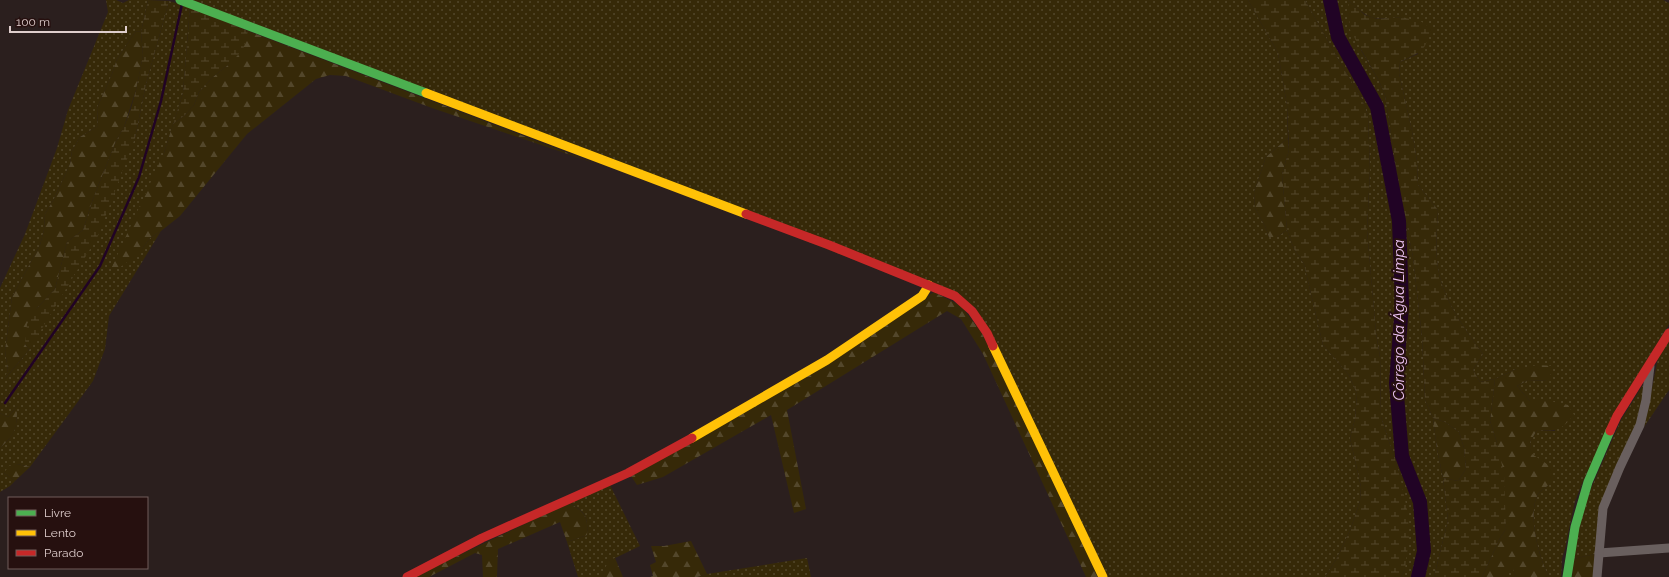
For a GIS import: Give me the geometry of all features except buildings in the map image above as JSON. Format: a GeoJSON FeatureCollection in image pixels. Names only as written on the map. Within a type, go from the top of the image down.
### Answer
{"type":"FeatureCollection","features":[{"type":"Feature","properties":{"kind":"street"},"geometry":{"type":"LineString","coordinates":[[180,0],[828,245],[955,296],[972,311],[987,333],[1103,577]]}},
{"type":"Feature","properties":{"kind":"street"},"geometry":{"type":"LineString","coordinates":[[407,577],[482,538],[628,473],[667,453],[827,360],[922,296],[929,285]]}},
{"type":"Feature","properties":{"kind":"street"},"geometry":{"type":"LineString","coordinates":[[1568,577],[1570,551],[1575,527],[1588,482],[1617,416],[1669,333]]}},
{"type":"Feature","properties":{"kind":"street"},"geometry":{"type":"LineString","coordinates":[[1597,577],[1603,508],[1640,425],[1646,400],[1650,364]]}},
{"type":"Feature","properties":{"kind":"street"},"geometry":{"type":"LineString","coordinates":[[1599,553],[1669,548]]}},
{"type":"Feature","properties":{"kind":"green space"},"geometry":{"type":"Polygon","coordinates":[[[106,0],[116,0],[123,3],[129,0],[148,0],[141,32],[136,31],[117,59],[97,108],[98,126],[80,137],[72,151],[70,164],[54,199],[45,214],[44,230],[40,245],[12,297],[5,351],[8,370],[5,379],[29,350],[135,138],[146,84],[169,1],[190,7],[183,93],[164,153],[142,249],[150,238],[161,231],[109,316],[105,349],[93,381],[30,467],[17,464],[4,473],[15,481],[0,492],[0,448],[14,430],[17,419],[17,406],[8,417],[0,413],[0,288],[25,234],[57,148],[68,110],[108,12],[106,0]]]}},
{"type":"Feature","properties":{"kind":"green space"},"geometry":{"type":"Polygon","coordinates":[[[148,0],[169,1],[146,84],[135,138],[98,236],[29,350],[25,344],[27,324],[37,308],[55,289],[67,242],[83,230],[93,199],[131,108],[143,55],[141,32],[148,0]]]}},
{"type":"Feature","properties":{"kind":"green space"},"geometry":{"type":"Polygon","coordinates":[[[189,0],[1248,0],[1278,53],[1287,105],[1288,138],[1266,157],[1254,192],[1255,208],[1269,237],[1277,237],[1287,230],[1294,249],[1304,264],[1323,345],[1349,375],[1357,394],[1355,419],[1350,438],[1361,487],[1360,501],[1351,528],[1337,558],[1325,577],[1108,577],[975,307],[189,0]]]}},
{"type":"Feature","properties":{"kind":"green space"},"geometry":{"type":"Polygon","coordinates":[[[1248,0],[1305,0],[1362,99],[1368,116],[1370,170],[1367,230],[1376,333],[1380,357],[1381,417],[1399,472],[1408,514],[1409,538],[1405,569],[1401,577],[1325,577],[1337,558],[1351,528],[1360,501],[1361,487],[1350,438],[1355,419],[1357,394],[1349,375],[1323,345],[1304,264],[1294,249],[1287,230],[1282,174],[1289,150],[1287,105],[1278,53],[1248,0]]]}},
{"type":"Feature","properties":{"kind":"green space"},"geometry":{"type":"Polygon","coordinates":[[[1305,0],[1348,0],[1361,50],[1379,81],[1385,95],[1399,186],[1413,257],[1422,337],[1425,400],[1433,418],[1448,520],[1434,577],[1401,577],[1405,569],[1399,472],[1381,417],[1380,357],[1376,333],[1367,230],[1370,170],[1368,116],[1362,99],[1305,0]]]}},
{"type":"Feature","properties":{"kind":"green space"},"geometry":{"type":"Polygon","coordinates":[[[1348,0],[1663,0],[1669,3],[1669,324],[1628,391],[1584,479],[1575,501],[1562,558],[1561,577],[1549,577],[1538,548],[1534,524],[1535,503],[1538,494],[1550,484],[1531,454],[1530,442],[1537,430],[1555,431],[1550,401],[1530,401],[1517,386],[1528,380],[1548,381],[1516,369],[1495,379],[1480,382],[1473,370],[1483,354],[1456,314],[1445,291],[1437,261],[1436,239],[1438,210],[1418,185],[1417,161],[1412,131],[1399,73],[1400,62],[1418,54],[1402,17],[1384,19],[1372,18],[1348,0]]]}},
{"type":"Feature","properties":{"kind":"green space"},"geometry":{"type":"Polygon","coordinates":[[[1348,0],[1365,15],[1377,19],[1402,17],[1422,22],[1432,29],[1424,47],[1418,53],[1400,62],[1399,73],[1412,131],[1417,161],[1418,185],[1438,210],[1436,239],[1438,268],[1441,280],[1456,314],[1483,354],[1473,370],[1480,382],[1495,379],[1490,421],[1504,474],[1506,529],[1500,538],[1482,577],[1434,577],[1448,520],[1443,478],[1458,481],[1466,469],[1464,448],[1459,432],[1445,422],[1433,418],[1425,400],[1422,337],[1413,257],[1399,186],[1385,95],[1379,81],[1350,30],[1348,0]]]}},
{"type":"Feature","properties":{"kind":"green space"},"geometry":{"type":"Polygon","coordinates":[[[190,7],[248,31],[243,50],[214,76],[199,92],[194,105],[185,115],[173,124],[183,93],[190,7]]]}},
{"type":"Feature","properties":{"kind":"green space"},"geometry":{"type":"Polygon","coordinates":[[[136,31],[141,32],[143,55],[136,90],[124,127],[116,141],[93,199],[83,230],[67,242],[55,289],[37,308],[25,344],[29,350],[4,380],[8,370],[5,351],[12,297],[40,245],[44,230],[45,214],[54,199],[70,164],[72,151],[80,137],[98,126],[97,108],[117,59],[136,31]]]}},
{"type":"Feature","properties":{"kind":"green space"},"geometry":{"type":"Polygon","coordinates":[[[248,31],[597,164],[432,108],[346,76],[330,75],[316,79],[247,134],[180,216],[150,238],[142,249],[130,260],[122,266],[111,269],[164,153],[173,124],[185,115],[194,105],[199,92],[214,76],[228,65],[248,31]]]}},
{"type":"Feature","properties":{"kind":"green space"},"geometry":{"type":"Polygon","coordinates":[[[1288,138],[1289,150],[1282,174],[1287,230],[1277,237],[1269,237],[1255,208],[1254,192],[1266,157],[1288,138]]]}},
{"type":"Feature","properties":{"kind":"green space"},"geometry":{"type":"Polygon","coordinates":[[[934,292],[961,306],[982,333],[1100,577],[1086,577],[983,354],[961,319],[947,311],[787,410],[806,509],[794,513],[771,415],[663,477],[637,485],[631,476],[934,292]]]}},
{"type":"Feature","properties":{"kind":"green space"},"geometry":{"type":"Polygon","coordinates":[[[1669,338],[1669,390],[1644,427],[1659,354],[1669,338]]]}},
{"type":"Feature","properties":{"kind":"green space"},"geometry":{"type":"Polygon","coordinates":[[[1538,365],[1554,366],[1548,381],[1528,380],[1517,386],[1530,401],[1550,401],[1568,405],[1574,415],[1558,429],[1537,430],[1530,442],[1532,454],[1553,468],[1550,484],[1538,494],[1534,513],[1534,524],[1538,548],[1549,577],[1516,577],[1513,569],[1500,577],[1482,577],[1500,538],[1506,529],[1497,443],[1490,421],[1495,379],[1516,369],[1538,365]]]}},
{"type":"Feature","properties":{"kind":"green space"},"geometry":{"type":"Polygon","coordinates":[[[1643,385],[1645,387],[1637,424],[1617,466],[1595,554],[1573,559],[1583,507],[1621,420],[1643,385]]]}},
{"type":"Feature","properties":{"kind":"green space"},"geometry":{"type":"Polygon","coordinates":[[[17,406],[17,419],[13,434],[0,448],[0,413],[8,417],[17,406]]]}},
{"type":"Feature","properties":{"kind":"green space"},"geometry":{"type":"Polygon","coordinates":[[[1433,418],[1445,422],[1459,432],[1464,448],[1466,469],[1458,481],[1443,478],[1433,418]]]}},
{"type":"Feature","properties":{"kind":"green space"},"geometry":{"type":"Polygon","coordinates":[[[17,464],[30,467],[15,481],[4,473],[9,466],[17,464]]]}},
{"type":"Feature","properties":{"kind":"green space"},"geometry":{"type":"Polygon","coordinates":[[[610,485],[640,546],[609,561],[602,577],[578,577],[567,542],[587,535],[587,523],[585,515],[569,503],[610,485]]]}},
{"type":"Feature","properties":{"kind":"green space"},"geometry":{"type":"Polygon","coordinates":[[[569,503],[585,516],[587,523],[587,535],[567,542],[560,522],[498,549],[497,577],[483,577],[482,555],[475,553],[429,577],[413,577],[569,503]]]}},
{"type":"Feature","properties":{"kind":"green space"},"geometry":{"type":"Polygon","coordinates":[[[691,541],[707,574],[697,577],[650,577],[653,576],[650,565],[656,562],[651,546],[664,546],[691,541]]]}},
{"type":"Feature","properties":{"kind":"green space"},"geometry":{"type":"Polygon","coordinates":[[[1595,554],[1593,577],[1572,577],[1573,559],[1595,554]]]}},
{"type":"Feature","properties":{"kind":"green space"},"geometry":{"type":"Polygon","coordinates":[[[615,558],[623,577],[602,577],[608,561],[615,558]]]}},
{"type":"Feature","properties":{"kind":"green space"},"geometry":{"type":"Polygon","coordinates":[[[807,558],[811,577],[697,577],[707,574],[807,558]]]}},
{"type":"Feature","properties":{"kind":"green space"},"geometry":{"type":"Polygon","coordinates":[[[1513,568],[1516,577],[1500,577],[1513,568]]]}},
{"type":"Feature","properties":{"kind":"waterway","name":"Córrego da Água Limpa"},"geometry":{"type":"LineString","coordinates":[[1330,0],[1338,37],[1377,107],[1399,221],[1402,305],[1396,383],[1402,456],[1420,502],[1424,551],[1418,577]]}},
{"type":"Feature","properties":{"kind":"waterway"},"geometry":{"type":"LineString","coordinates":[[5,403],[100,266],[139,177],[161,101],[182,4]]}},
{"type":"Feature","properties":{"kind":"traffic: fast"},"geometry":{"type":"LineString","coordinates":[[180,0],[426,93]]}},
{"type":"Feature","properties":{"kind":"traffic: fast"},"geometry":{"type":"LineString","coordinates":[[1567,577],[1575,527],[1588,482],[1610,431]]}},
{"type":"Feature","properties":{"kind":"traffic: slow"},"geometry":{"type":"LineString","coordinates":[[426,93],[746,214]]}},
{"type":"Feature","properties":{"kind":"traffic: slow"},"geometry":{"type":"LineString","coordinates":[[692,438],[827,360],[922,296],[929,285]]}},
{"type":"Feature","properties":{"kind":"traffic: slow"},"geometry":{"type":"LineString","coordinates":[[993,346],[1103,577]]}},
{"type":"Feature","properties":{"kind":"traffic: jam"},"geometry":{"type":"LineString","coordinates":[[746,214],[829,245],[955,296],[972,311],[987,333],[993,346]]}},
{"type":"Feature","properties":{"kind":"traffic: jam"},"geometry":{"type":"LineString","coordinates":[[1610,431],[1617,416],[1669,333]]}},
{"type":"Feature","properties":{"kind":"traffic: jam"},"geometry":{"type":"LineString","coordinates":[[407,577],[482,538],[628,473],[692,438]]}}]}
